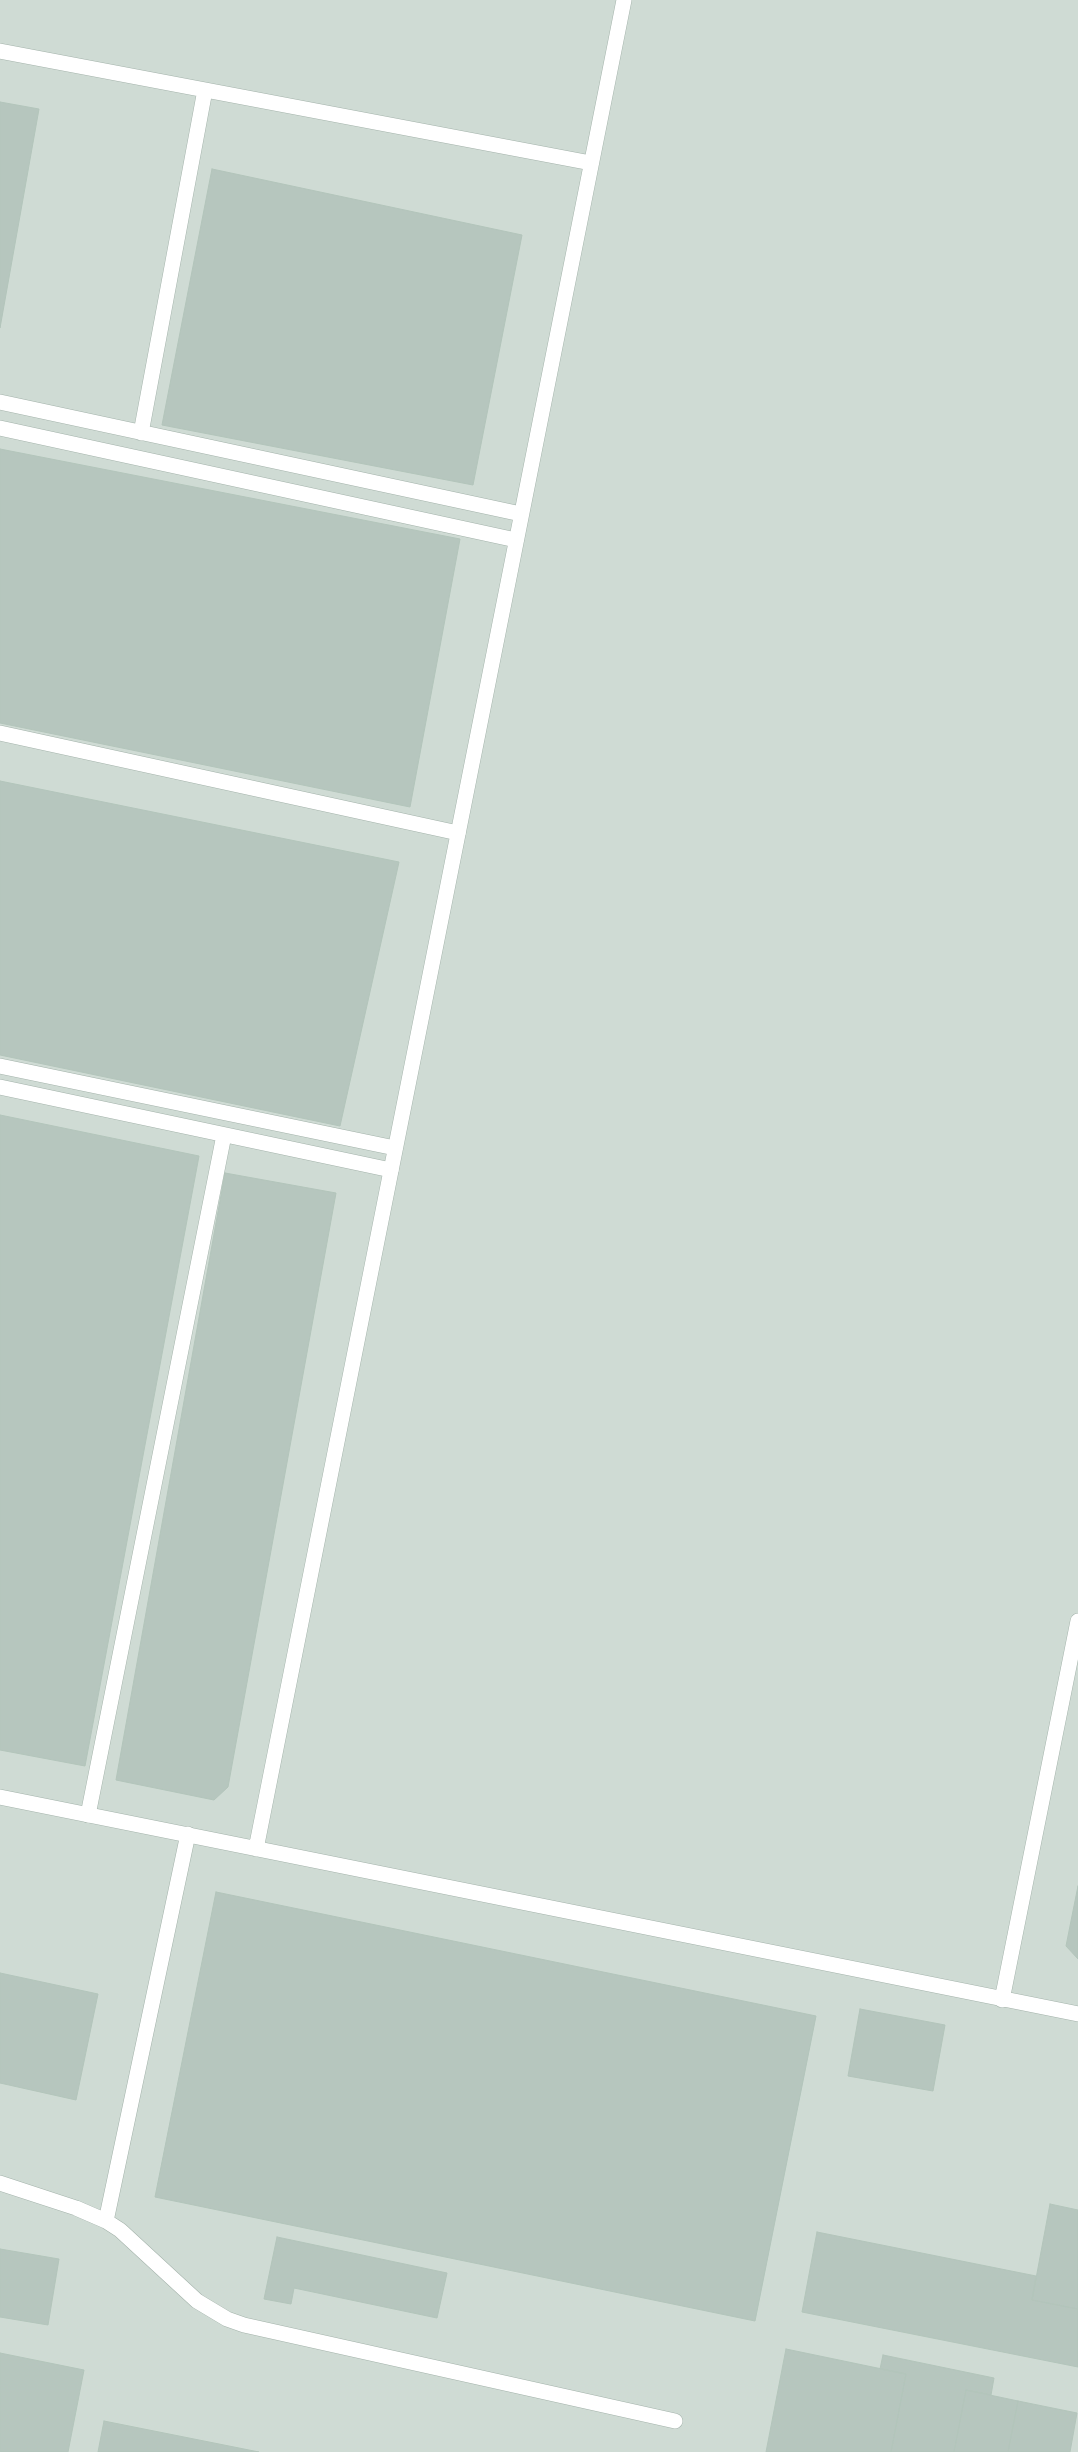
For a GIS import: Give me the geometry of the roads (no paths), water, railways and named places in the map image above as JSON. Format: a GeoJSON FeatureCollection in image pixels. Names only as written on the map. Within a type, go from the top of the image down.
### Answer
{"type":"FeatureCollection","features":[{"type":"Feature","properties":{"kind":"street"},"geometry":{"type":"LineString","coordinates":[[256,1849],[624,0]]}},
{"type":"Feature","properties":{"kind":"street"},"geometry":{"type":"LineString","coordinates":[[0,51],[591,163]]}},
{"type":"Feature","properties":{"kind":"street"},"geometry":{"type":"LineString","coordinates":[[141,432],[204,90]]}},
{"type":"Feature","properties":{"kind":"street"},"geometry":{"type":"LineString","coordinates":[[0,402],[521,514]]}},
{"type":"Feature","properties":{"kind":"street"},"geometry":{"type":"LineString","coordinates":[[0,428],[516,540]]}},
{"type":"Feature","properties":{"kind":"street"},"geometry":{"type":"LineString","coordinates":[[0,734],[458,833]]}},
{"type":"Feature","properties":{"kind":"street"},"geometry":{"type":"LineString","coordinates":[[0,1066],[395,1148]]}},
{"type":"Feature","properties":{"kind":"street"},"geometry":{"type":"LineString","coordinates":[[0,1088],[391,1170]]}},
{"type":"Feature","properties":{"kind":"street"},"geometry":{"type":"LineString","coordinates":[[88,1815],[224,1135]]}},
{"type":"Feature","properties":{"kind":"street"},"geometry":{"type":"LineString","coordinates":[[1002,2000],[1075,1655],[1078,1621]]}},
{"type":"Feature","properties":{"kind":"street"},"geometry":{"type":"LineString","coordinates":[[0,1797],[1078,2014]]}},
{"type":"Feature","properties":{"kind":"street"},"geometry":{"type":"LineString","coordinates":[[106,2221],[188,1834]]}},
{"type":"Feature","properties":{"kind":"street"},"geometry":{"type":"LineString","coordinates":[[0,2183],[76,2208],[106,2221],[120,2230],[197,2301],[227,2319],[244,2325],[675,2421]]}}]}
